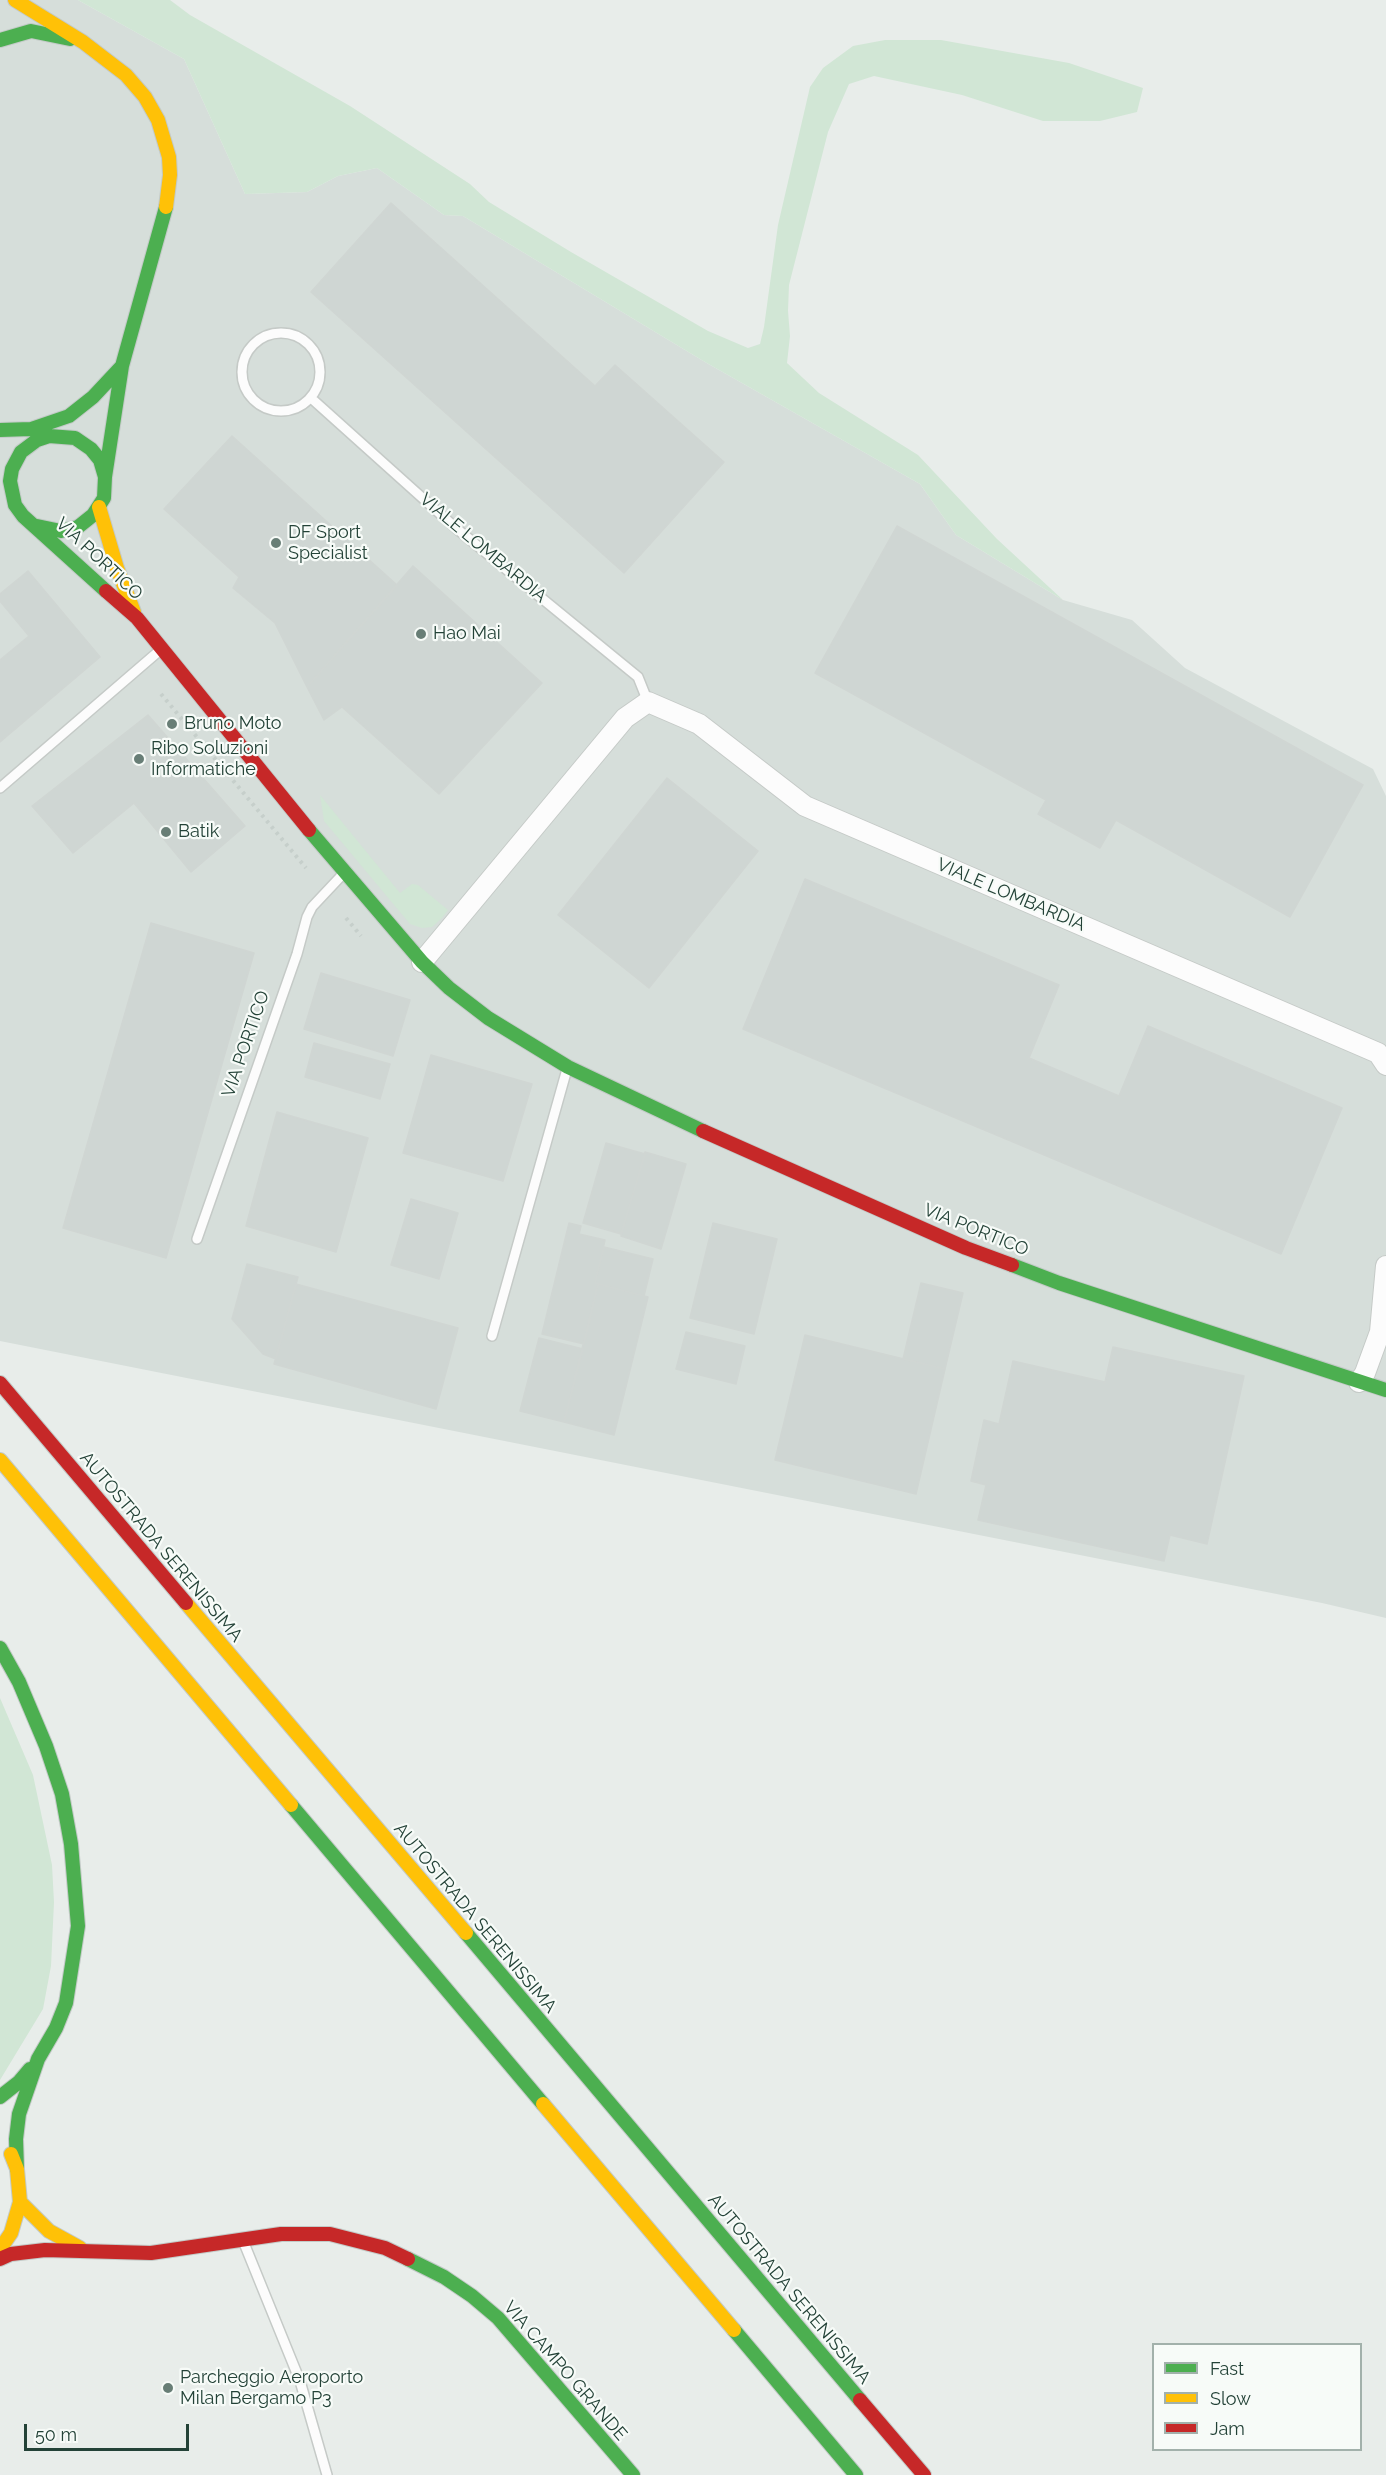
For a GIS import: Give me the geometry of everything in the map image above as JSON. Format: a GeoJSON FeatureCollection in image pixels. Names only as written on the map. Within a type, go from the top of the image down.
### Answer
{"type":"FeatureCollection","features":[{"type":"Feature","properties":{"kind":"main road"},"geometry":{"type":"LineString","coordinates":[[15,0],[83,42],[126,75],[145,97],[158,120],[169,157],[170,175],[165,214],[122,366],[109,398],[92,416]]}},
{"type":"Feature","properties":{"kind":"main road"},"geometry":{"type":"LineString","coordinates":[[0,40],[31,31],[83,42]]}},
{"type":"Feature","properties":{"kind":"main road"},"geometry":{"type":"LineString","coordinates":[[0,430],[31,429],[69,416],[93,397],[122,366]]}},
{"type":"Feature","properties":{"kind":"main road","name":"VIA PORTICO"},"geometry":{"type":"LineString","coordinates":[[37,526],[52,531],[69,530],[86,522],[99,507],[106,489],[105,477],[122,366]]}},
{"type":"Feature","properties":{"kind":"main road"},"geometry":{"type":"LineString","coordinates":[[11,492],[12,469],[15,460],[26,447],[43,438],[62,435],[78,428]]}},
{"type":"Feature","properties":{"kind":"main road"},"geometry":{"type":"LineString","coordinates":[[62,435],[75,438],[92,449],[100,460],[105,477]]}},
{"type":"Feature","properties":{"kind":"main road"},"geometry":{"type":"LineString","coordinates":[[0,440],[26,447]]}},
{"type":"Feature","properties":{"kind":"main road","name":"VIA PORTICO"},"geometry":{"type":"LineString","coordinates":[[0,477],[11,492],[15,505],[23,516],[37,526],[137,618],[422,962],[449,988],[488,1018],[568,1067],[727,1142],[966,1248],[1059,1283],[1386,1390]]}},
{"type":"Feature","properties":{"kind":"main road","name":"VIA PORTICO"},"geometry":{"type":"LineString","coordinates":[[99,507],[117,568],[137,618]]}},
{"type":"Feature","properties":{"kind":"main road","name":"AUTOSTRADA SERENISSIMA"},"geometry":{"type":"LineString","coordinates":[[0,1383],[924,2475]]}},
{"type":"Feature","properties":{"kind":"main road"},"geometry":{"type":"LineString","coordinates":[[0,1460],[856,2475]]}},
{"type":"Feature","properties":{"kind":"main road"},"geometry":{"type":"LineString","coordinates":[[0,1648],[19,1682],[46,1746],[62,1794],[71,1844],[78,1926],[66,2003],[56,2028],[38,2059],[19,2082],[0,2097]]}},
{"type":"Feature","properties":{"kind":"main road"},"geometry":{"type":"LineString","coordinates":[[0,2249],[11,2234],[20,2202],[16,2139],[19,2114],[38,2059]]}},
{"type":"Feature","properties":{"kind":"main road"},"geometry":{"type":"LineString","coordinates":[[0,2138],[9,2150],[17,2169]]}},
{"type":"Feature","properties":{"kind":"main road","name":"VIA CAMPO GRANDE"},"geometry":{"type":"LineString","coordinates":[[20,2202],[49,2231],[68,2243],[87,2250]]}},
{"type":"Feature","properties":{"kind":"main road","name":"VIA CAMPO GRANDE"},"geometry":{"type":"LineString","coordinates":[[0,2259],[35,2250],[151,2253],[281,2234],[330,2234],[385,2248],[444,2277],[472,2296],[525,2347],[633,2475]]}},
{"type":"Feature","properties":{"kind":"street"},"geometry":{"type":"LineString","coordinates":[[422,962],[625,718],[648,702]]}},
{"type":"Feature","properties":{"kind":"street","name":"VIALE LOMBARDIA"},"geometry":{"type":"LineString","coordinates":[[648,702],[699,724],[804,806],[1378,1053],[1386,1065]]}},
{"type":"Feature","properties":{"kind":"street"},"geometry":{"type":"LineString","coordinates":[[1359,1382],[1365,1373],[1380,1332],[1386,1266]]}},
{"type":"Feature","properties":{"kind":"lane"},"geometry":{"type":"LineString","coordinates":[[281,333],[293,335],[305,341],[314,350],[321,374],[311,398],[288,411],[275,411],[262,407],[245,387],[242,375],[243,362],[248,350],[268,335],[281,333]]}},
{"type":"Feature","properties":{"kind":"lane","name":"VIALE LOMBARDIA"},"geometry":{"type":"LineString","coordinates":[[311,398],[457,529],[638,677],[648,702]]}},
{"type":"Feature","properties":{"kind":"lane"},"geometry":{"type":"LineString","coordinates":[[0,788],[162,648]]}},
{"type":"Feature","properties":{"kind":"lane","name":"VIA PORTICO"},"geometry":{"type":"LineString","coordinates":[[197,1239],[297,954],[307,917],[312,908],[346,872]]}},
{"type":"Feature","properties":{"kind":"lane"},"geometry":{"type":"LineString","coordinates":[[492,1336],[568,1067]]}},
{"type":"Feature","properties":{"kind":"lane"},"geometry":{"type":"LineString","coordinates":[[242,2238],[300,2381],[327,2475]]}},
{"type":"Feature","properties":{"kind":"lane"},"geometry":{"type":"LineString","coordinates":[[568,2399],[581,2431]]}},
{"type":"Feature","properties":{"kind":"path"},"geometry":{"type":"LineString","coordinates":[[161,693],[306,868]]}},
{"type":"Feature","properties":{"kind":"path"},"geometry":{"type":"LineString","coordinates":[[346,918],[362,936]]}},
{"type":"Feature","properties":{"kind":"shaded area"},"geometry":{"type":"Polygon","coordinates":[[[0,0],[78,0],[184,59],[245,194],[307,192],[338,176],[377,168],[444,215],[463,216],[705,362],[920,484],[956,535],[1063,600],[1132,620],[1185,668],[1373,769],[1386,796],[1386,1618],[1322,1603],[0,1341],[0,0]]]}},
{"type":"Feature","properties":{"kind":"green space"},"geometry":{"type":"Polygon","coordinates":[[[78,0],[170,0],[190,15],[350,106],[470,184],[489,202],[571,252],[708,331],[748,348],[760,344],[778,225],[810,87],[823,68],[853,46],[885,40],[941,40],[1069,63],[1143,88],[1137,112],[1100,121],[1043,121],[962,95],[874,76],[849,84],[828,132],[789,285],[790,336],[787,363],[819,393],[918,455],[997,539],[1063,600],[956,535],[920,484],[705,362],[463,216],[444,215],[377,168],[338,176],[307,192],[245,194],[184,59],[78,0]]]}},
{"type":"Feature","properties":{"kind":"green space"},"geometry":{"type":"Polygon","coordinates":[[[320,795],[400,893],[412,884],[418,885],[448,910],[442,918],[432,927],[422,928],[410,924],[324,821],[320,795]]]}},
{"type":"Feature","properties":{"kind":"green space"},"geometry":{"type":"Polygon","coordinates":[[[0,1698],[33,1775],[52,1865],[54,1902],[51,1966],[43,2009],[0,2080],[0,1698]]]}},
{"type":"Feature","properties":{"kind":"building"},"geometry":{"type":"Polygon","coordinates":[[[391,203],[595,386],[615,365],[724,462],[624,573],[311,292],[391,203]]]}},
{"type":"Feature","properties":{"kind":"building","name":"DF Sport Specialist"},"geometry":{"type":"Polygon","coordinates":[[[232,436],[397,585],[307,687],[275,623],[233,588],[239,577],[164,509],[232,436]]]}},
{"type":"Feature","properties":{"kind":"building"},"geometry":{"type":"Polygon","coordinates":[[[897,526],[1363,785],[1290,917],[1116,820],[1100,848],[1038,814],[1046,800],[815,673],[897,526]]]}},
{"type":"Feature","properties":{"kind":"building","name":"Hao Mai"},"geometry":{"type":"Polygon","coordinates":[[[413,566],[542,683],[439,794],[342,707],[324,720],[307,687],[413,566]]]}},
{"type":"Feature","properties":{"kind":"building"},"geometry":{"type":"Polygon","coordinates":[[[28,571],[100,657],[0,742],[0,660],[29,636],[0,601],[0,594],[28,571]]]}},
{"type":"Feature","properties":{"kind":"building","name":"Ribo Soluzioni Informatiche"},"geometry":{"type":"Polygon","coordinates":[[[148,715],[245,826],[191,872],[134,803],[73,853],[32,806],[148,715]]]}},
{"type":"Feature","properties":{"kind":"building"},"geometry":{"type":"Polygon","coordinates":[[[667,778],[758,851],[649,988],[558,915],[667,778]]]}},
{"type":"Feature","properties":{"kind":"building"},"geometry":{"type":"Polygon","coordinates":[[[805,879],[1059,985],[1029,1058],[1119,1096],[1148,1026],[1342,1108],[1281,1254],[743,1029],[805,879]]]}},
{"type":"Feature","properties":{"kind":"building"},"geometry":{"type":"Polygon","coordinates":[[[151,923],[254,953],[166,1258],[63,1228],[151,923]]]}},
{"type":"Feature","properties":{"kind":"building"},"geometry":{"type":"Polygon","coordinates":[[[321,973],[410,1000],[393,1056],[304,1029],[321,973]]]}},
{"type":"Feature","properties":{"kind":"building"},"geometry":{"type":"Polygon","coordinates":[[[314,1043],[390,1064],[380,1099],[305,1077],[314,1043]]]}},
{"type":"Feature","properties":{"kind":"building"},"geometry":{"type":"Polygon","coordinates":[[[431,1055],[532,1084],[503,1181],[403,1153],[431,1055]]]}},
{"type":"Feature","properties":{"kind":"building"},"geometry":{"type":"Polygon","coordinates":[[[277,1112],[368,1138],[336,1252],[246,1226],[277,1112]]]}},
{"type":"Feature","properties":{"kind":"building"},"geometry":{"type":"Polygon","coordinates":[[[606,1143],[645,1154],[621,1234],[583,1223],[606,1143]]]}},
{"type":"Feature","properties":{"kind":"building"},"geometry":{"type":"Polygon","coordinates":[[[645,1152],[686,1164],[661,1249],[621,1236],[645,1152]]]}},
{"type":"Feature","properties":{"kind":"building"},"geometry":{"type":"Polygon","coordinates":[[[411,1199],[458,1213],[439,1279],[391,1265],[411,1199]]]}},
{"type":"Feature","properties":{"kind":"building"},"geometry":{"type":"Polygon","coordinates":[[[569,1223],[581,1226],[579,1234],[605,1240],[595,1283],[598,1284],[584,1344],[542,1334],[569,1223]]]}},
{"type":"Feature","properties":{"kind":"building"},"geometry":{"type":"Polygon","coordinates":[[[713,1223],[777,1239],[754,1334],[690,1318],[713,1223]]]}},
{"type":"Feature","properties":{"kind":"building"},"geometry":{"type":"Polygon","coordinates":[[[604,1247],[653,1259],[644,1296],[595,1283],[604,1247]]]}},
{"type":"Feature","properties":{"kind":"building"},"geometry":{"type":"Polygon","coordinates":[[[247,1264],[298,1277],[276,1359],[263,1354],[232,1319],[247,1264]]]}},
{"type":"Feature","properties":{"kind":"building"},"geometry":{"type":"Polygon","coordinates":[[[921,1283],[963,1293],[945,1369],[903,1359],[921,1283]]]}},
{"type":"Feature","properties":{"kind":"building"},"geometry":{"type":"Polygon","coordinates":[[[296,1284],[458,1328],[436,1409],[274,1364],[296,1284]]]}},
{"type":"Feature","properties":{"kind":"building"},"geometry":{"type":"Polygon","coordinates":[[[598,1284],[648,1297],[614,1435],[564,1422],[598,1284]]]}},
{"type":"Feature","properties":{"kind":"building"},"geometry":{"type":"Polygon","coordinates":[[[686,1332],[745,1346],[736,1384],[676,1369],[686,1332]]]}},
{"type":"Feature","properties":{"kind":"building"},"geometry":{"type":"Polygon","coordinates":[[[805,1335],[945,1369],[916,1494],[775,1460],[805,1335]]]}},
{"type":"Feature","properties":{"kind":"building"},"geometry":{"type":"Polygon","coordinates":[[[539,1338],[583,1349],[564,1422],[520,1411],[539,1338]]]}},
{"type":"Feature","properties":{"kind":"building"},"geometry":{"type":"Polygon","coordinates":[[[1113,1347],[1244,1376],[1207,1544],[1170,1535],[1164,1561],[978,1520],[986,1485],[971,1481],[984,1420],[999,1424],[1013,1361],[1105,1382],[1113,1347]]]}},
{"type":"Feature","properties":{"kind":"traffic: fast"},"geometry":{"type":"LineString","coordinates":[[0,40],[31,31],[70,39]]}},
{"type":"Feature","properties":{"kind":"traffic: fast"},"geometry":{"type":"LineString","coordinates":[[105,477],[122,366],[166,207]]}},
{"type":"Feature","properties":{"kind":"traffic: fast"},"geometry":{"type":"LineString","coordinates":[[0,430],[31,429],[69,416],[93,397],[122,366]]}},
{"type":"Feature","properties":{"kind":"traffic: fast"},"geometry":{"type":"LineString","coordinates":[[37,526],[61,531],[78,527],[93,515],[104,498],[105,477],[100,460],[91,449],[75,438],[49,436],[37,440],[21,452],[12,469],[10,481],[15,505],[23,516],[106,591]]}},
{"type":"Feature","properties":{"kind":"traffic: fast"},"geometry":{"type":"LineString","coordinates":[[309,830],[422,962],[449,988],[488,1018],[568,1067],[703,1131]]}},
{"type":"Feature","properties":{"kind":"traffic: fast"},"geometry":{"type":"LineString","coordinates":[[1012,1265],[1059,1283],[1386,1390]]}},
{"type":"Feature","properties":{"kind":"traffic: fast"},"geometry":{"type":"LineString","coordinates":[[0,1648],[19,1682],[46,1746],[62,1794],[71,1844],[78,1926],[66,2003],[56,2028],[38,2059],[19,2114],[16,2139],[17,2169]]}},
{"type":"Feature","properties":{"kind":"traffic: fast"},"geometry":{"type":"LineString","coordinates":[[291,1805],[543,2104]]}},
{"type":"Feature","properties":{"kind":"traffic: fast"},"geometry":{"type":"LineString","coordinates":[[466,1933],[860,2400]]}},
{"type":"Feature","properties":{"kind":"traffic: fast"},"geometry":{"type":"LineString","coordinates":[[0,2097],[19,2082],[30,2069]]}},
{"type":"Feature","properties":{"kind":"traffic: fast"},"geometry":{"type":"LineString","coordinates":[[408,2259],[444,2277],[498,2318],[633,2475]]}},
{"type":"Feature","properties":{"kind":"traffic: fast"},"geometry":{"type":"LineString","coordinates":[[734,2330],[856,2475]]}},
{"type":"Feature","properties":{"kind":"traffic: slow"},"geometry":{"type":"LineString","coordinates":[[15,0],[83,42],[126,75],[145,97],[158,120],[169,157],[170,175],[166,207]]}},
{"type":"Feature","properties":{"kind":"traffic: slow"},"geometry":{"type":"LineString","coordinates":[[99,507],[117,568],[134,612]]}},
{"type":"Feature","properties":{"kind":"traffic: slow"},"geometry":{"type":"LineString","coordinates":[[0,1460],[291,1805]]}},
{"type":"Feature","properties":{"kind":"traffic: slow"},"geometry":{"type":"LineString","coordinates":[[186,1603],[466,1933]]}},
{"type":"Feature","properties":{"kind":"traffic: slow"},"geometry":{"type":"LineString","coordinates":[[543,2104],[734,2330]]}},
{"type":"Feature","properties":{"kind":"traffic: slow"},"geometry":{"type":"LineString","coordinates":[[0,2249],[11,2233],[20,2202],[17,2169],[11,2154]]}},
{"type":"Feature","properties":{"kind":"traffic: slow"},"geometry":{"type":"LineString","coordinates":[[20,2202],[49,2231],[80,2248]]}},
{"type":"Feature","properties":{"kind":"traffic: jam"},"geometry":{"type":"LineString","coordinates":[[106,591],[137,618],[309,830]]}},
{"type":"Feature","properties":{"kind":"traffic: jam"},"geometry":{"type":"LineString","coordinates":[[703,1131],[966,1248],[1012,1265]]}},
{"type":"Feature","properties":{"kind":"traffic: jam"},"geometry":{"type":"LineString","coordinates":[[0,1383],[186,1603]]}},
{"type":"Feature","properties":{"kind":"traffic: jam"},"geometry":{"type":"LineString","coordinates":[[0,2259],[11,2254],[45,2250],[151,2253],[281,2234],[330,2234],[385,2248],[408,2259]]}},
{"type":"Feature","properties":{"kind":"traffic: jam"},"geometry":{"type":"LineString","coordinates":[[860,2400],[924,2475]]}},
{"type":"Feature","properties":{"kind":"place","name":"DF Sport Specialist"},"geometry":{"type":"Point","coordinates":[276,543]}},
{"type":"Feature","properties":{"kind":"place","name":"Hao Mai"},"geometry":{"type":"Point","coordinates":[421,634]}},
{"type":"Feature","properties":{"kind":"place","name":"Bruno Moto"},"geometry":{"type":"Point","coordinates":[172,724]}},
{"type":"Feature","properties":{"kind":"place","name":"Ribo Soluzioni Informatiche"},"geometry":{"type":"Point","coordinates":[139,759]}},
{"type":"Feature","properties":{"kind":"place","name":"Batik"},"geometry":{"type":"Point","coordinates":[166,832]}},
{"type":"Feature","properties":{"kind":"place","name":"Parcheggio Aeroporto Milan Bergamo P3"},"geometry":{"type":"Point","coordinates":[168,2388]}}]}
